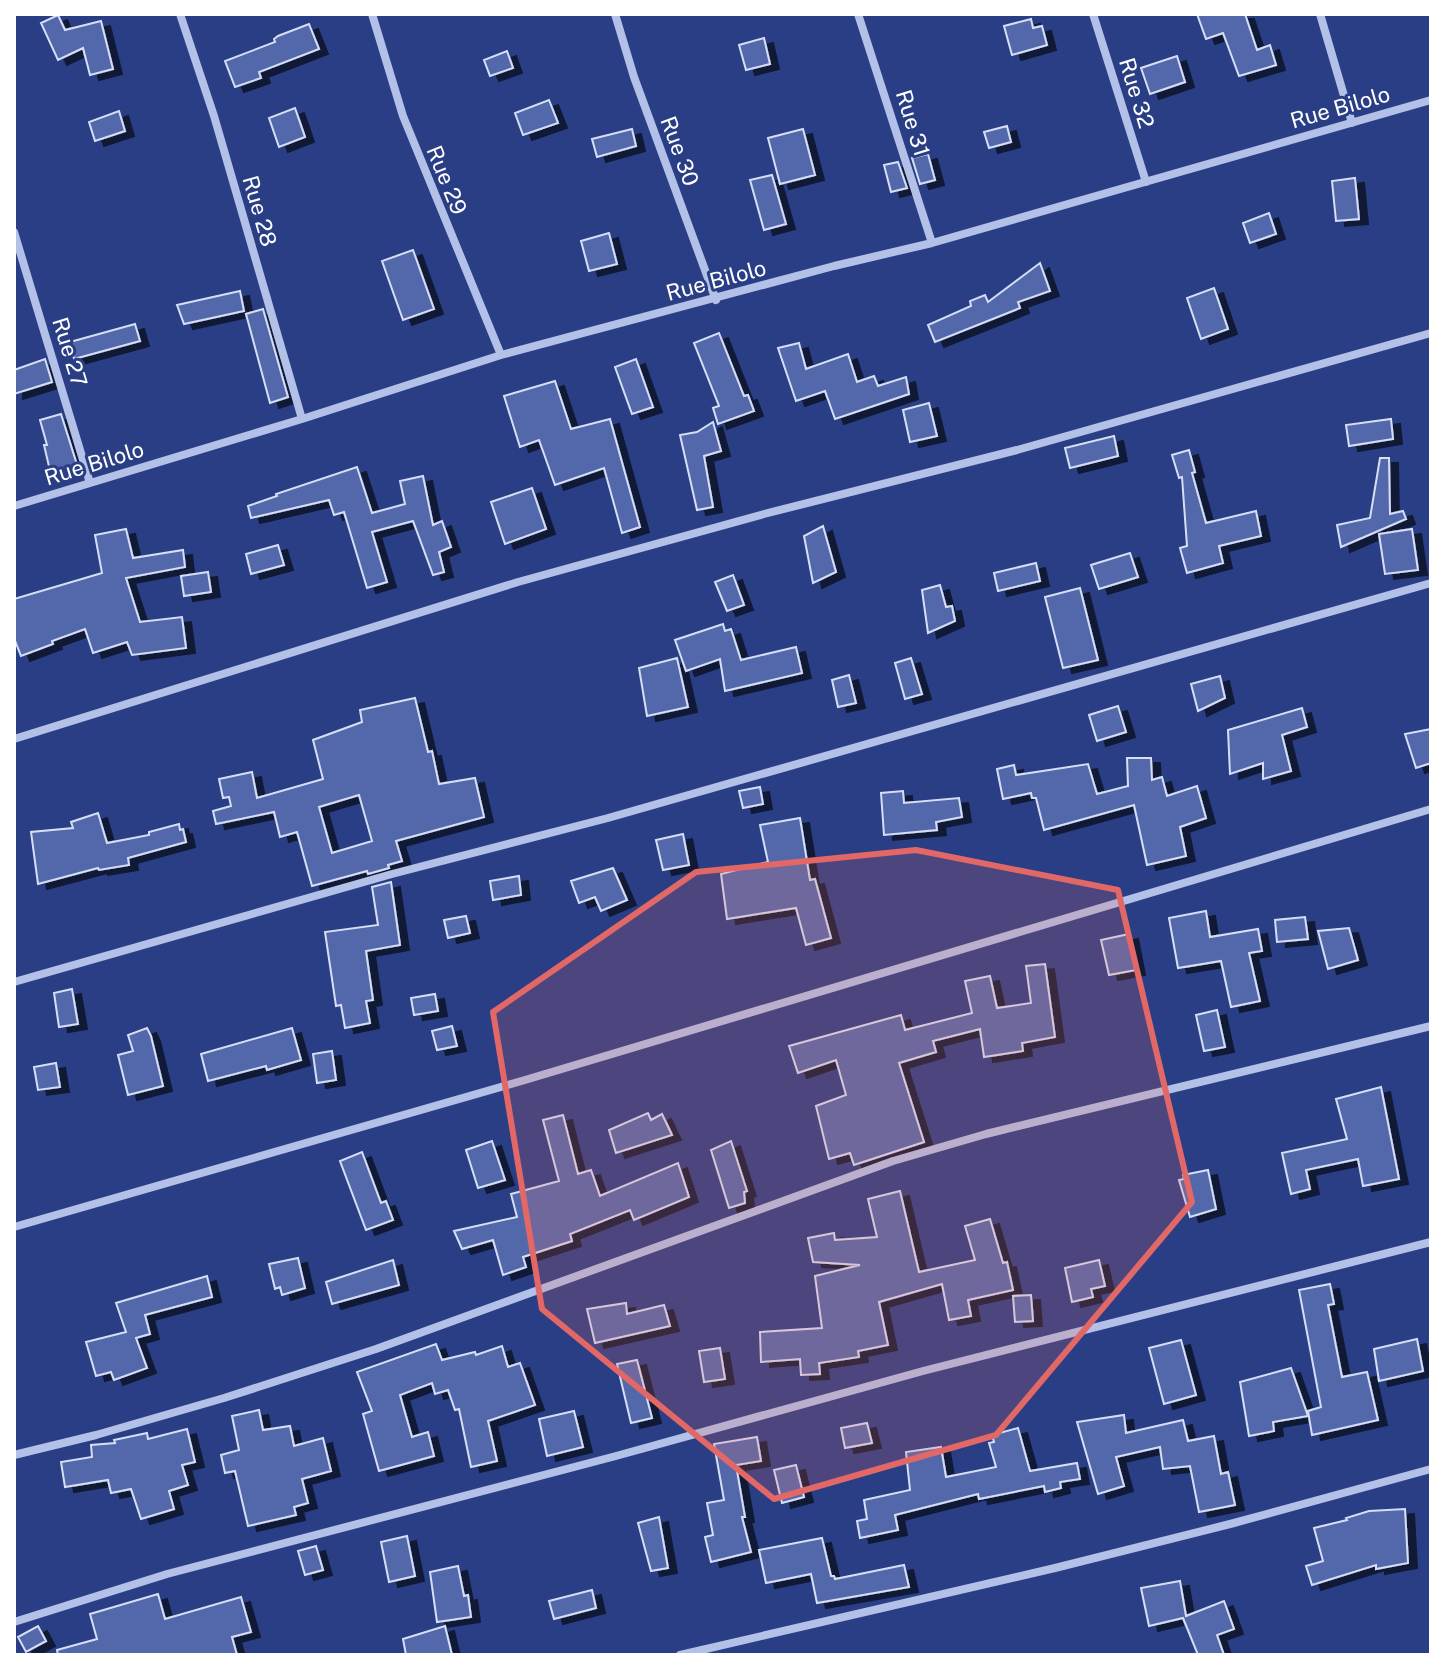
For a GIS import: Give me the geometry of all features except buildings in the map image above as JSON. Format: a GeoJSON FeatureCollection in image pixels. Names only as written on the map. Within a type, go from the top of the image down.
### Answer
{"type":"FeatureCollection","features":[{"type":"Feature","properties":{"kind":"street","name":"Rue 28"},"geometry":{"type":"LineString","coordinates":[[180,14],[218,131],[302,419]]}},
{"type":"Feature","properties":{"kind":"street","name":"Rue 29"},"geometry":{"type":"LineString","coordinates":[[372,14],[403,116],[501,355]]}},
{"type":"Feature","properties":{"kind":"street","name":"Rue 30"},"geometry":{"type":"LineString","coordinates":[[615,14],[634,77],[716,300]]}},
{"type":"Feature","properties":{"kind":"street","name":"Rue 31"},"geometry":{"type":"LineString","coordinates":[[858,14],[932,243]]}},
{"type":"Feature","properties":{"kind":"street","name":"Rue 32"},"geometry":{"type":"LineString","coordinates":[[1093,14],[1146,182]]}},
{"type":"Feature","properties":{"kind":"street"},"geometry":{"type":"LineString","coordinates":[[1320,14],[1352,123]]}},
{"type":"Feature","properties":{"kind":"street","name":"Rue Bilolo"},"geometry":{"type":"LineString","coordinates":[[14,506],[501,355],[932,243],[1431,100]]}},
{"type":"Feature","properties":{"kind":"street","name":"Rue 27"},"geometry":{"type":"LineString","coordinates":[[14,232],[90,483]]}},
{"type":"Feature","properties":{"kind":"street"},"geometry":{"type":"LineString","coordinates":[[14,739],[518,582],[764,514],[1017,450],[1431,333]]}},
{"type":"Feature","properties":{"kind":"street"},"geometry":{"type":"LineString","coordinates":[[14,982],[392,874],[608,818],[1431,583]]}},
{"type":"Feature","properties":{"kind":"street"},"geometry":{"type":"LineString","coordinates":[[14,1227],[525,1080],[1431,809]]}},
{"type":"Feature","properties":{"kind":"street"},"geometry":{"type":"LineString","coordinates":[[14,1455],[224,1398],[376,1349],[893,1161],[986,1134],[1431,1026]]}},
{"type":"Feature","properties":{"kind":"street"},"geometry":{"type":"LineString","coordinates":[[14,1622],[167,1574],[601,1460],[923,1371],[1431,1242]]}},
{"type":"Feature","properties":{"kind":"street"},"geometry":{"type":"LineString","coordinates":[[680,1655],[1055,1568],[1431,1469]]}},
{"type":"Feature","properties":{"kind":"highlighted area"},"geometry":{"type":"Polygon","coordinates":[[[916,850],[1118,890],[1192,1202],[996,1435],[774,1499],[542,1309],[493,1012],[696,872],[916,850]]]}}]}
